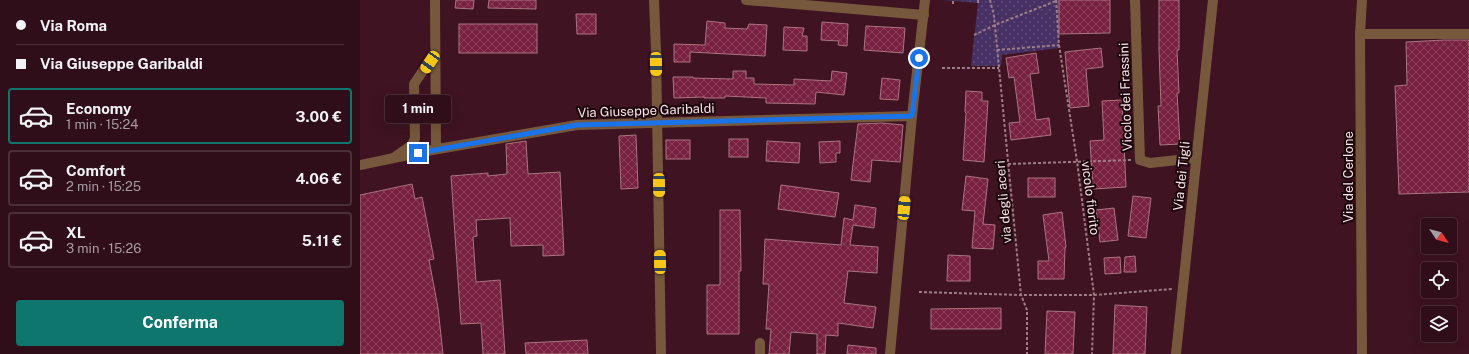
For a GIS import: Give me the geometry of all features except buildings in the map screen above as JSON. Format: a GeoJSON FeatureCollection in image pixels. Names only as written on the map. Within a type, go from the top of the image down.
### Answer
{"type":"FeatureCollection","features":[{"type":"Feature","properties":{"kind":"street"},"geometry":{"type":"LineString","coordinates":[[435,0],[436,149]]}},
{"type":"Feature","properties":{"kind":"street"},"geometry":{"type":"LineString","coordinates":[[654,0],[658,123],[661,354]]}},
{"type":"Feature","properties":{"kind":"street"},"geometry":{"type":"LineString","coordinates":[[746,0],[924,15]]}},
{"type":"Feature","properties":{"kind":"street"},"geometry":{"type":"LineString","coordinates":[[890,354],[912,116],[925,0]]}},
{"type":"Feature","properties":{"kind":"street","name":"Vicolo dei Frassini"},"geometry":{"type":"LineString","coordinates":[[1135,0],[1140,160],[1150,163],[1196,158]]}},
{"type":"Feature","properties":{"kind":"street","name":"Via dei Tigli"},"geometry":{"type":"LineString","coordinates":[[1176,354],[1213,0]]}},
{"type":"Feature","properties":{"kind":"street","name":"Via del Cerlone"},"geometry":{"type":"LineString","coordinates":[[1362,0],[1360,34],[1362,354]]}},
{"type":"Feature","properties":{"kind":"street"},"geometry":{"type":"LineString","coordinates":[[1360,34],[1469,34]]}},
{"type":"Feature","properties":{"kind":"street"},"geometry":{"type":"LineString","coordinates":[[391,159],[412,145],[415,138],[414,84],[435,53]]}},
{"type":"Feature","properties":{"kind":"street","name":"Via Giuseppe Garibaldi"},"geometry":{"type":"LineString","coordinates":[[360,165],[436,149],[577,125],[912,116]]}},
{"type":"Feature","properties":{"kind":"street"},"geometry":{"type":"LineString","coordinates":[[760,343],[760,354]]}},
{"type":"Feature","properties":{"kind":"path","name":"via degli aceri"},"geometry":{"type":"LineString","coordinates":[[990,0],[995,25],[1021,295],[1027,310],[1027,354]]}},
{"type":"Feature","properties":{"kind":"path"},"geometry":{"type":"LineString","coordinates":[[974,35],[1056,0]]}},
{"type":"Feature","properties":{"kind":"path","name":"vicolo fiorito"},"geometry":{"type":"LineString","coordinates":[[1056,0],[1059,45],[1078,161],[1094,295],[1092,354]]}},
{"type":"Feature","properties":{"kind":"path"},"geometry":{"type":"LineString","coordinates":[[997,49],[1059,45]]}},
{"type":"Feature","properties":{"kind":"path"},"geometry":{"type":"LineString","coordinates":[[942,68],[999,68]]}},
{"type":"Feature","properties":{"kind":"path"},"geometry":{"type":"LineString","coordinates":[[1008,164],[1140,160]]}},
{"type":"Feature","properties":{"kind":"path"},"geometry":{"type":"LineString","coordinates":[[919,292],[1021,295],[1094,295],[1183,288]]}},
{"type":"Feature","properties":{"kind":"shaded area"},"geometry":{"type":"Polygon","coordinates":[[[943,0],[1059,0],[1059,48],[1002,55],[1001,66],[971,66],[978,3],[943,0]]]}},
{"type":"Feature","properties":{"kind":"route"},"geometry":{"type":"LineString","coordinates":[[418,153],[577,125],[912,116],[919,58]]}}]}
